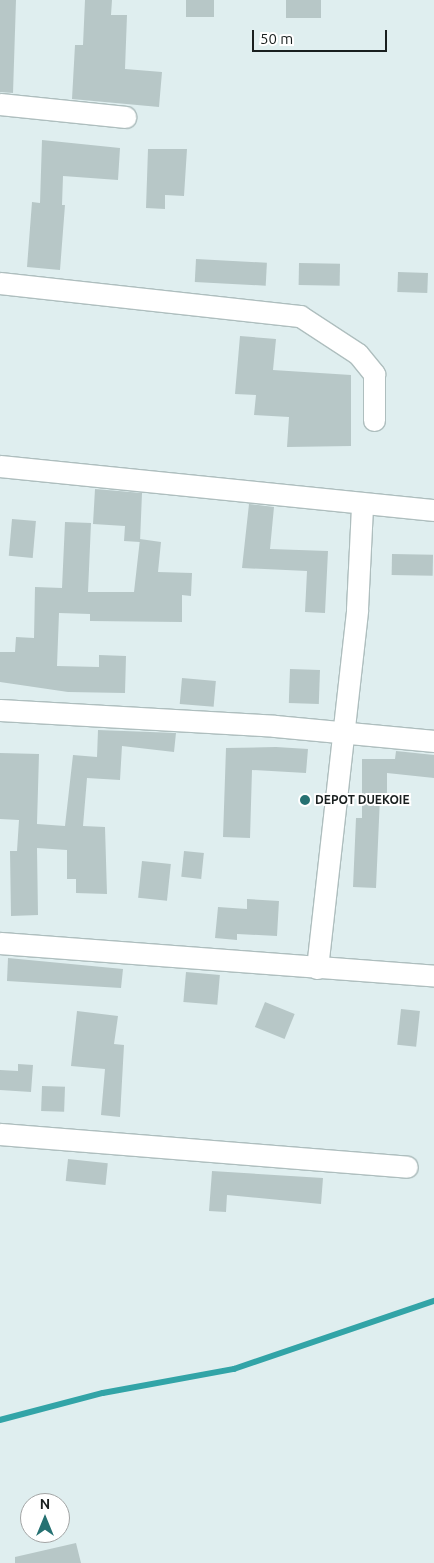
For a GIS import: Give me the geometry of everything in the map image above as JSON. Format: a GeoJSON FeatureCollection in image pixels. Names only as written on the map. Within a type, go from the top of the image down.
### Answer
{"type":"FeatureCollection","features":[{"type":"Feature","properties":{"kind":"street"},"geometry":{"type":"LineString","coordinates":[[0,104],[125,117]]}},
{"type":"Feature","properties":{"kind":"street"},"geometry":{"type":"LineString","coordinates":[[0,283],[300,316],[358,354],[374,374],[374,420]]}},
{"type":"Feature","properties":{"kind":"street"},"geometry":{"type":"LineString","coordinates":[[0,466],[362,505],[434,510]]}},
{"type":"Feature","properties":{"kind":"street"},"geometry":{"type":"LineString","coordinates":[[317,968],[357,609],[362,505]]}},
{"type":"Feature","properties":{"kind":"street"},"geometry":{"type":"LineString","coordinates":[[0,710],[434,741]]}},
{"type":"Feature","properties":{"kind":"street"},"geometry":{"type":"LineString","coordinates":[[0,943],[434,976]]}},
{"type":"Feature","properties":{"kind":"street"},"geometry":{"type":"LineString","coordinates":[[0,1134],[407,1167]]}},
{"type":"Feature","properties":{"kind":"building"},"geometry":{"type":"Polygon","coordinates":[[[0,0],[16,0],[13,93],[0,92],[0,0]]]}},
{"type":"Feature","properties":{"kind":"building"},"geometry":{"type":"Polygon","coordinates":[[[85,0],[112,0],[111,15],[127,15],[125,69],[162,72],[159,107],[72,99],[75,45],[83,45],[85,0]]]}},
{"type":"Feature","properties":{"kind":"building"},"geometry":{"type":"Polygon","coordinates":[[[186,0],[214,0],[214,17],[186,17],[186,0]]]}},
{"type":"Feature","properties":{"kind":"building"},"geometry":{"type":"Polygon","coordinates":[[[286,0],[321,0],[321,18],[286,18],[286,0]]]}},
{"type":"Feature","properties":{"kind":"building"},"geometry":{"type":"Polygon","coordinates":[[[42,140],[120,148],[118,180],[63,176],[62,205],[65,205],[60,270],[27,267],[32,202],[40,203],[42,140]]]}},
{"type":"Feature","properties":{"kind":"building"},"geometry":{"type":"Polygon","coordinates":[[[148,149],[187,149],[184,196],[165,195],[165,209],[146,208],[148,149]]]}},
{"type":"Feature","properties":{"kind":"building"},"geometry":{"type":"Polygon","coordinates":[[[196,259],[267,263],[266,286],[195,282],[196,259]]]}},
{"type":"Feature","properties":{"kind":"building"},"geometry":{"type":"Polygon","coordinates":[[[299,263],[340,264],[340,286],[299,285],[299,263]]]}},
{"type":"Feature","properties":{"kind":"building"},"geometry":{"type":"Polygon","coordinates":[[[398,272],[428,273],[427,293],[397,292],[398,272]]]}},
{"type":"Feature","properties":{"kind":"building"},"geometry":{"type":"Polygon","coordinates":[[[240,336],[276,339],[273,370],[351,375],[351,446],[287,447],[289,417],[254,415],[256,395],[235,394],[240,336]]]}},
{"type":"Feature","properties":{"kind":"building"},"geometry":{"type":"Polygon","coordinates":[[[95,489],[142,493],[140,542],[124,541],[125,526],[93,524],[95,489]]]}},
{"type":"Feature","properties":{"kind":"building"},"geometry":{"type":"Polygon","coordinates":[[[249,504],[274,507],[270,549],[328,551],[325,613],[305,612],[307,571],[242,568],[249,504]]]}},
{"type":"Feature","properties":{"kind":"building"},"geometry":{"type":"Polygon","coordinates":[[[12,519],[36,521],[33,558],[9,556],[12,519]]]}},
{"type":"Feature","properties":{"kind":"building"},"geometry":{"type":"Polygon","coordinates":[[[65,522],[91,523],[88,592],[134,592],[140,539],[161,542],[158,572],[192,573],[191,596],[182,595],[182,622],[90,621],[90,614],[59,613],[57,666],[99,667],[99,655],[126,656],[125,693],[68,692],[0,682],[0,652],[15,652],[16,637],[34,638],[35,587],[62,588],[65,522]]]}},
{"type":"Feature","properties":{"kind":"building"},"geometry":{"type":"Polygon","coordinates":[[[392,554],[433,555],[433,576],[392,575],[392,554]]]}},
{"type":"Feature","properties":{"kind":"building"},"geometry":{"type":"Polygon","coordinates":[[[290,669],[320,670],[319,704],[289,703],[290,669]]]}},
{"type":"Feature","properties":{"kind":"building"},"geometry":{"type":"Polygon","coordinates":[[[182,678],[216,681],[214,707],[180,704],[182,678]]]}},
{"type":"Feature","properties":{"kind":"building"},"geometry":{"type":"Polygon","coordinates":[[[98,730],[176,733],[174,752],[122,746],[120,780],[87,778],[83,826],[105,827],[107,894],[76,893],[76,879],[67,879],[67,850],[37,848],[38,915],[11,916],[10,851],[17,851],[19,820],[0,819],[0,753],[39,754],[37,824],[65,826],[73,755],[97,757],[98,730]]]}},
{"type":"Feature","properties":{"kind":"building"},"geometry":{"type":"Polygon","coordinates":[[[276,747],[308,749],[306,773],[252,770],[250,838],[223,837],[226,748],[276,747]]]}},
{"type":"Feature","properties":{"kind":"building"},"geometry":{"type":"Polygon","coordinates":[[[396,751],[434,755],[434,778],[387,773],[387,797],[380,797],[376,888],[353,887],[356,818],[362,818],[362,759],[395,759],[396,751]]]}},
{"type":"Feature","properties":{"kind":"building"},"geometry":{"type":"Polygon","coordinates":[[[184,851],[204,853],[201,879],[181,877],[184,851]]]}},
{"type":"Feature","properties":{"kind":"building"},"geometry":{"type":"Polygon","coordinates":[[[142,861],[171,864],[167,901],[138,898],[142,861]]]}},
{"type":"Feature","properties":{"kind":"building"},"geometry":{"type":"Polygon","coordinates":[[[247,899],[279,901],[277,936],[237,934],[237,940],[215,938],[218,907],[247,909],[247,899]]]}},
{"type":"Feature","properties":{"kind":"building"},"geometry":{"type":"Polygon","coordinates":[[[8,958],[123,969],[121,988],[7,981],[8,958]]]}},
{"type":"Feature","properties":{"kind":"building"},"geometry":{"type":"Polygon","coordinates":[[[186,972],[220,975],[217,1005],[183,1002],[186,972]]]}},
{"type":"Feature","properties":{"kind":"building"},"geometry":{"type":"Polygon","coordinates":[[[265,1002],[295,1014],[285,1039],[255,1027],[265,1002]]]}},
{"type":"Feature","properties":{"kind":"building"},"geometry":{"type":"Polygon","coordinates":[[[401,1009],[420,1011],[416,1047],[397,1045],[401,1009]]]}},
{"type":"Feature","properties":{"kind":"building"},"geometry":{"type":"Polygon","coordinates":[[[77,1011],[118,1016],[114,1044],[124,1045],[120,1117],[101,1115],[105,1069],[71,1066],[77,1011]]]}},
{"type":"Feature","properties":{"kind":"building"},"geometry":{"type":"Polygon","coordinates":[[[18,1064],[33,1065],[31,1092],[0,1090],[0,1070],[18,1071],[18,1064]]]}},
{"type":"Feature","properties":{"kind":"building"},"geometry":{"type":"Polygon","coordinates":[[[42,1086],[65,1087],[64,1112],[41,1111],[42,1086]]]}},
{"type":"Feature","properties":{"kind":"building"},"geometry":{"type":"Polygon","coordinates":[[[68,1159],[108,1163],[105,1185],[66,1181],[68,1159]]]}},
{"type":"Feature","properties":{"kind":"building"},"geometry":{"type":"Polygon","coordinates":[[[212,1171],[323,1178],[321,1204],[227,1195],[226,1212],[209,1211],[212,1171]]]}},
{"type":"Feature","properties":{"kind":"building"},"geometry":{"type":"Polygon","coordinates":[[[76,1543],[81,1563],[15,1563],[15,1557],[76,1543]]]}},
{"type":"Feature","properties":{"kind":"waterway"},"geometry":{"type":"LineString","coordinates":[[0,1420],[103,1393],[234,1369],[434,1301]]}},
{"type":"Feature","properties":{"kind":"place","name":"DEPOT DUEKOIE"},"geometry":{"type":"Point","coordinates":[305,800]}}]}
